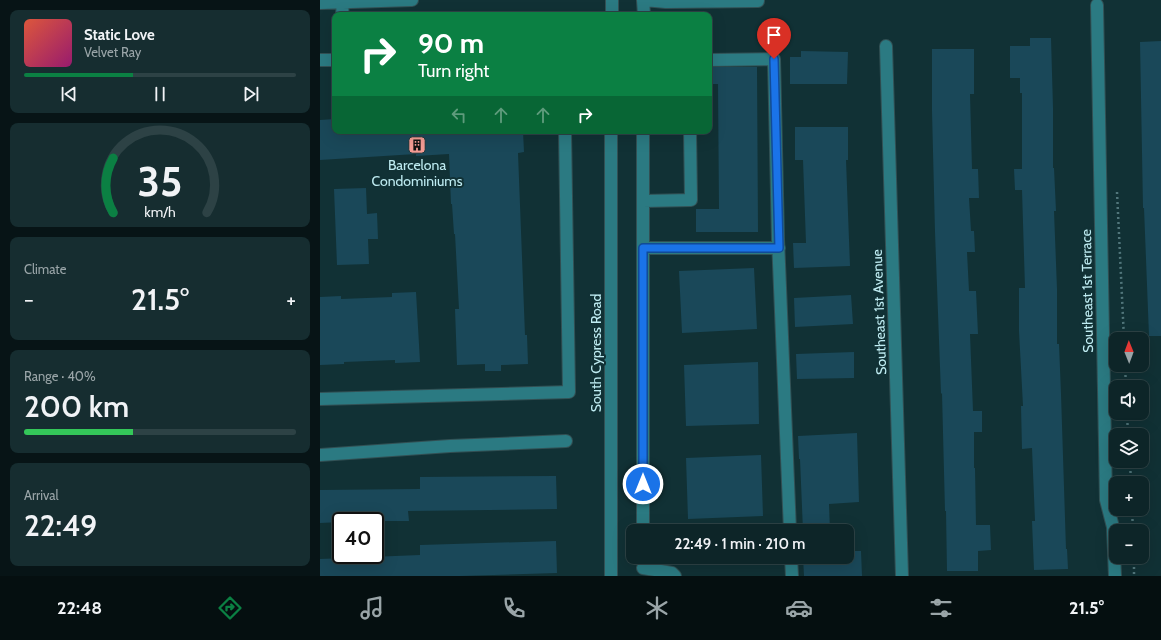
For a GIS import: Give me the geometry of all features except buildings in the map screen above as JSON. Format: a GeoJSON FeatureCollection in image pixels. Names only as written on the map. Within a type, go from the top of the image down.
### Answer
{"type":"FeatureCollection","features":[{"type":"Feature","properties":{"kind":"street"},"geometry":{"type":"LineString","coordinates":[[320,3],[412,0]]}},
{"type":"Feature","properties":{"kind":"street"},"geometry":{"type":"LineString","coordinates":[[612,0],[612,12]]}},
{"type":"Feature","properties":{"kind":"street"},"geometry":{"type":"LineString","coordinates":[[644,12],[644,0],[666,2],[758,1]]}},
{"type":"Feature","properties":{"kind":"street"},"geometry":{"type":"LineString","coordinates":[[342,12],[343,2]]}},
{"type":"Feature","properties":{"kind":"street","name":"Southeast 1st Terrace"},"geometry":{"type":"LineString","coordinates":[[1097,5],[1106,500],[1113,527],[1115,576]]}},
{"type":"Feature","properties":{"kind":"street","name":"Southeast 1st Avenue"},"geometry":{"type":"LineString","coordinates":[[886,46],[902,576]]}},
{"type":"Feature","properties":{"kind":"street"},"geometry":{"type":"LineString","coordinates":[[712,60],[774,59],[779,248],[790,524]]}},
{"type":"Feature","properties":{"kind":"street"},"geometry":{"type":"LineString","coordinates":[[320,60],[332,60]]}},
{"type":"Feature","properties":{"kind":"street"},"geometry":{"type":"LineString","coordinates":[[320,399],[569,392],[565,134]]}},
{"type":"Feature","properties":{"kind":"street","name":"South Cypress Road"},"geometry":{"type":"LineString","coordinates":[[611,134],[611,576]]}},
{"type":"Feature","properties":{"kind":"street"},"geometry":{"type":"LineString","coordinates":[[643,524],[644,134]]}},
{"type":"Feature","properties":{"kind":"street"},"geometry":{"type":"LineString","coordinates":[[643,201],[691,200],[690,134]]}},
{"type":"Feature","properties":{"kind":"street"},"geometry":{"type":"LineString","coordinates":[[643,248],[779,248]]}},
{"type":"Feature","properties":{"kind":"street"},"geometry":{"type":"LineString","coordinates":[[320,455],[450,446],[566,441]]}},
{"type":"Feature","properties":{"kind":"street"},"geometry":{"type":"LineString","coordinates":[[791,564],[792,576]]}},
{"type":"Feature","properties":{"kind":"street"},"geometry":{"type":"LineString","coordinates":[[643,567],[672,573],[675,576]]}},
{"type":"Feature","properties":{"kind":"path"},"geometry":{"type":"LineString","coordinates":[[1117,186],[1124,332]]}},
{"type":"Feature","properties":{"kind":"path"},"geometry":{"type":"LineString","coordinates":[[1134,564],[1134,576]]}},
{"type":"Feature","properties":{"kind":"place","name":"Barcelona Condominiums"},"geometry":{"type":"Point","coordinates":[417,145]}},
{"type":"Feature","properties":{"kind":"route"},"geometry":{"type":"LineString","coordinates":[[643,484],[643,248],[779,248],[774,59]]}}]}
